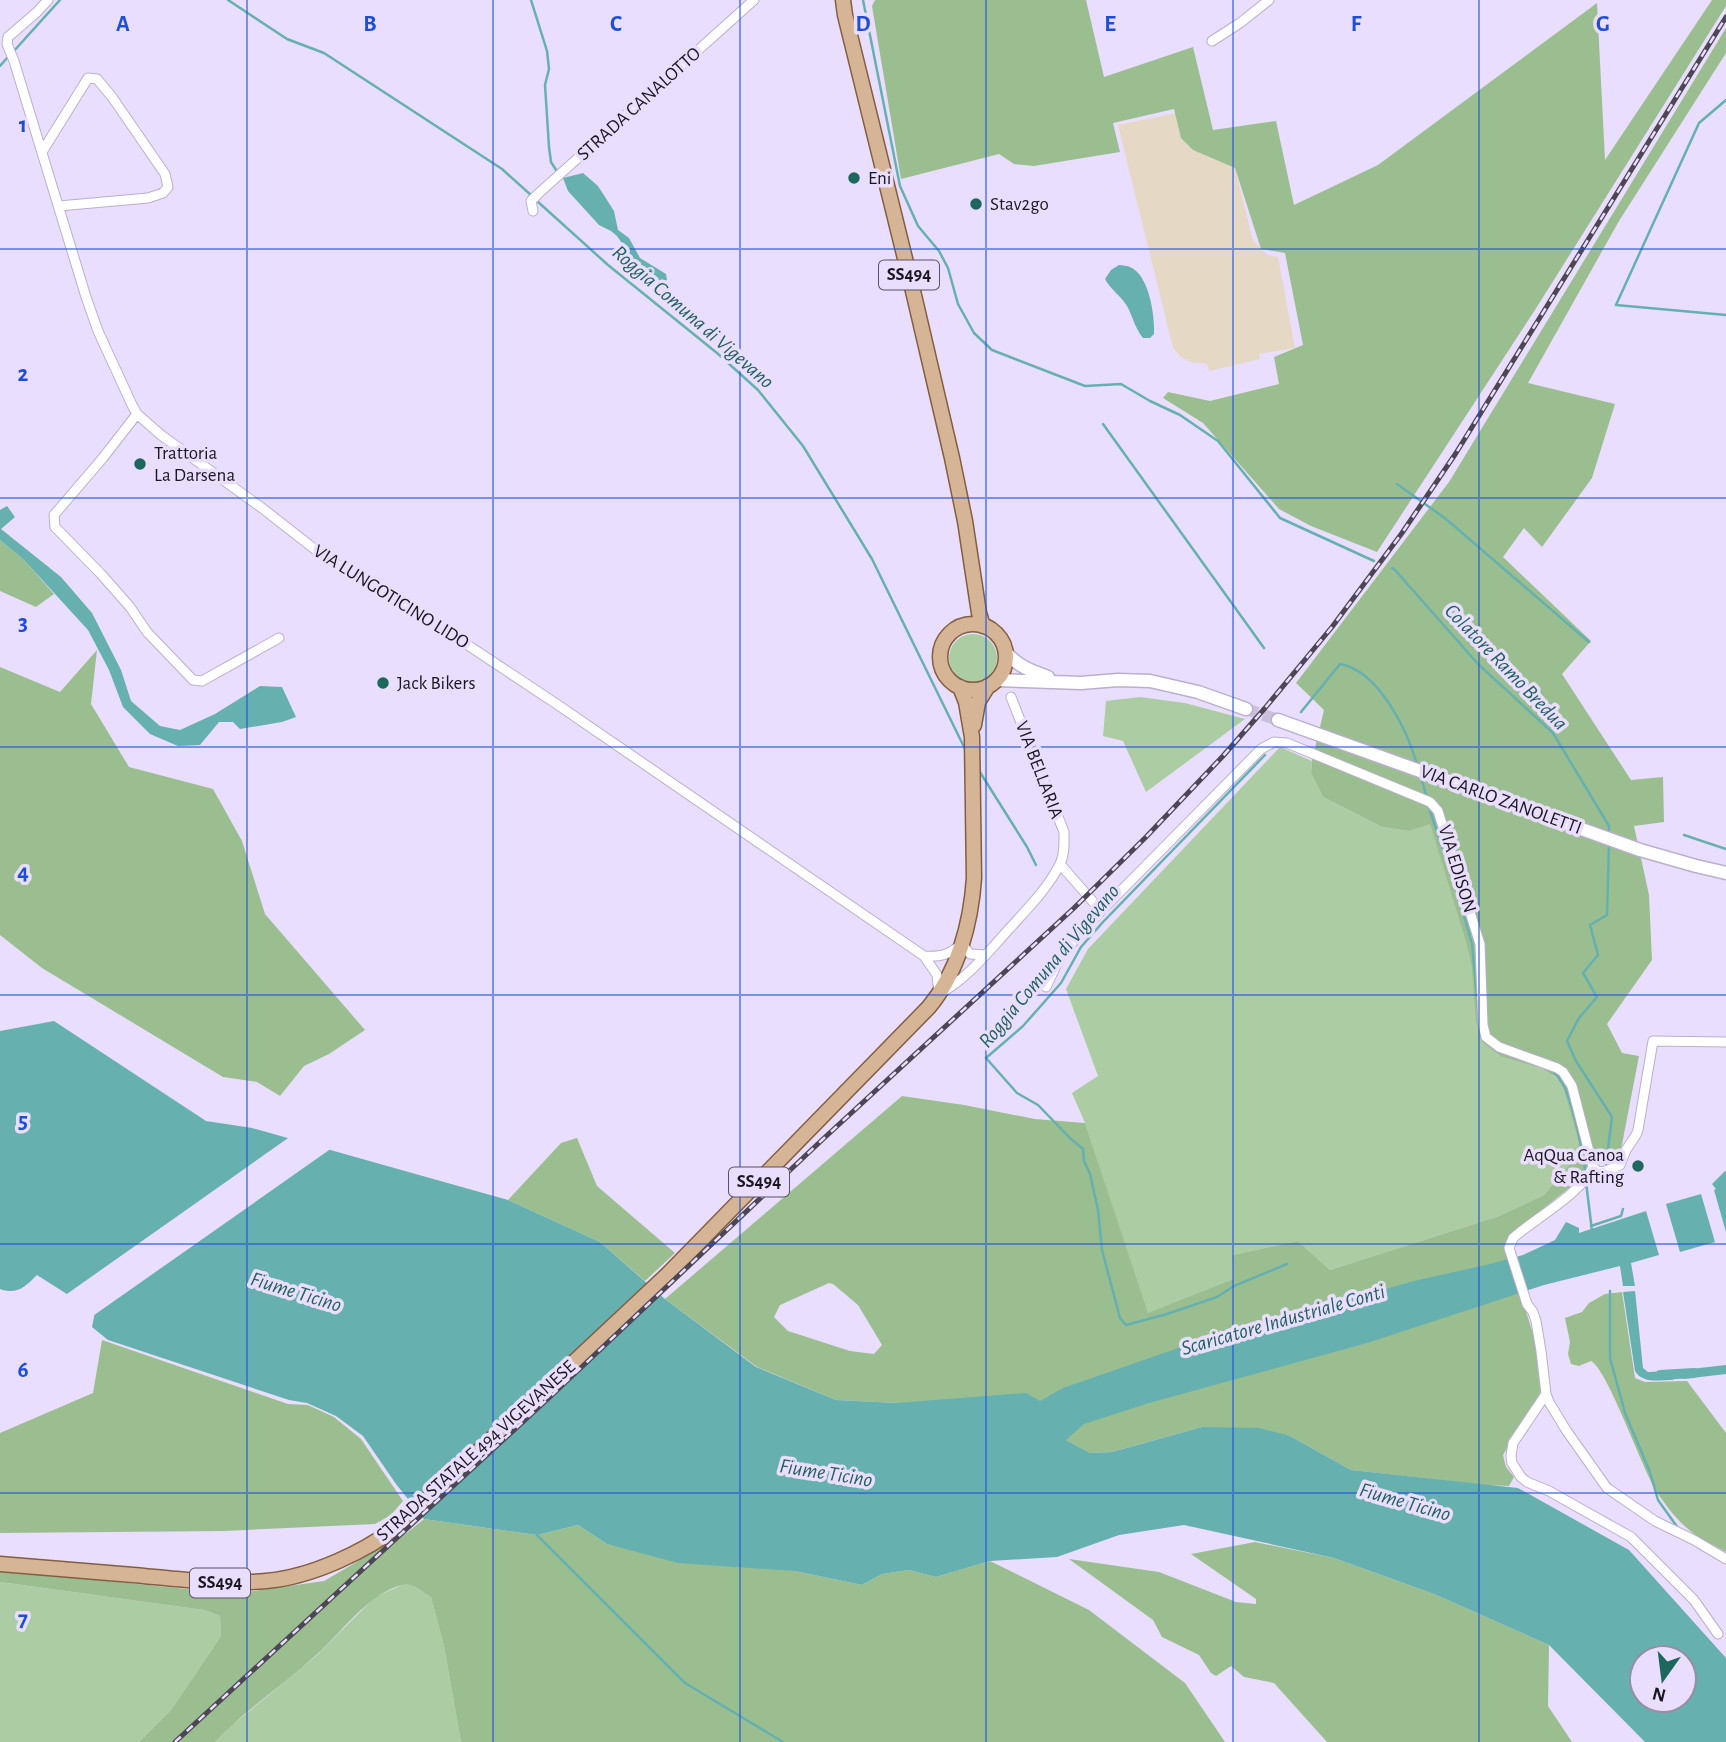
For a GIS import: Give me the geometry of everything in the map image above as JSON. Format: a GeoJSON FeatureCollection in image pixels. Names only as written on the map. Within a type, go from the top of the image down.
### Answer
{"type":"FeatureCollection","features":[{"type":"Feature","properties":{"kind":"main road","name":"SS494"},"geometry":{"type":"LineString","coordinates":[[843,0],[946,432],[965,520],[979,613],[983,626],[998,635],[1005,651],[1004,667],[978,702],[972,737]]}},
{"type":"Feature","properties":{"kind":"main road","name":"SS494"},"geometry":{"type":"LineString","coordinates":[[939,994],[960,949],[973,897],[972,737],[966,702],[960,687],[945,674],[940,658],[945,640],[964,621],[969,606],[970,551]]}},
{"type":"Feature","properties":{"kind":"main road"},"geometry":{"type":"LineString","coordinates":[[958,628],[966,625],[983,626]]}},
{"type":"Feature","properties":{"kind":"main road"},"geometry":{"type":"LineString","coordinates":[[1005,651],[1024,668],[1062,682]]}},
{"type":"Feature","properties":{"kind":"main road"},"geometry":{"type":"LineString","coordinates":[[960,687],[969,690],[992,683],[1150,681],[1198,692],[1246,709]]}},
{"type":"Feature","properties":{"kind":"main road","name":"VIA CARLO ZANOLETTI"},"geometry":{"type":"LineString","coordinates":[[1278,720],[1610,839],[1726,873]]}},
{"type":"Feature","properties":{"kind":"main road","name":"STRADA STATALE 494 VIGEVANESE"},"geometry":{"type":"LineString","coordinates":[[0,1564],[219,1583],[269,1581],[308,1572],[376,1542],[402,1523],[668,1275],[939,994]]}},
{"type":"Feature","properties":{"kind":"street","name":"VIA LUNGOTICINO LIDO"},"geometry":{"type":"LineString","coordinates":[[48,0],[8,37],[8,46],[98,331],[137,414],[161,435],[317,551],[360,580],[400,600],[550,699],[924,956]]}},
{"type":"Feature","properties":{"kind":"street","name":"STRADA CANALOTTO"},"geometry":{"type":"LineString","coordinates":[[534,203],[754,0]]}},
{"type":"Feature","properties":{"kind":"street"},"geometry":{"type":"LineString","coordinates":[[1212,41],[1269,0]]}},
{"type":"Feature","properties":{"kind":"street"},"geometry":{"type":"LineString","coordinates":[[42,152],[88,78],[97,79],[164,174],[168,187],[163,193],[148,198],[59,206]]}},
{"type":"Feature","properties":{"kind":"street"},"geometry":{"type":"LineString","coordinates":[[137,414],[54,515],[55,527],[108,582],[147,632],[193,680],[202,681],[279,638]]}},
{"type":"Feature","properties":{"kind":"street","name":"VIA BELLARIA"},"geometry":{"type":"LineString","coordinates":[[939,994],[954,986],[986,955],[1035,900],[1064,855],[1064,832],[1010,697]]}},
{"type":"Feature","properties":{"kind":"street","name":"VIA EDISON"},"geometry":{"type":"LineString","coordinates":[[1046,987],[1061,955],[1261,749],[1275,742],[1287,743],[1427,801],[1438,811],[1480,944],[1483,1025],[1486,1037],[1499,1047],[1563,1072],[1573,1086],[1588,1175]]}},
{"type":"Feature","properties":{"kind":"street"},"geometry":{"type":"LineString","coordinates":[[1060,864],[1101,911]]}},
{"type":"Feature","properties":{"kind":"street"},"geometry":{"type":"LineString","coordinates":[[960,949],[960,960],[977,965]]}},
{"type":"Feature","properties":{"kind":"street"},"geometry":{"type":"LineString","coordinates":[[924,956],[938,957],[960,949],[970,954],[986,955]]}},
{"type":"Feature","properties":{"kind":"street"},"geometry":{"type":"LineString","coordinates":[[924,956],[937,975],[939,994]]}},
{"type":"Feature","properties":{"kind":"street"},"geometry":{"type":"LineString","coordinates":[[1726,1042],[1653,1041],[1636,1135],[1620,1165],[1588,1175],[1566,1197],[1516,1235],[1509,1248],[1527,1304],[1536,1321],[1546,1394],[1566,1430],[1607,1488],[1655,1521],[1694,1539],[1726,1559]]}},
{"type":"Feature","properties":{"kind":"street"},"geometry":{"type":"LineString","coordinates":[[1546,1394],[1511,1449],[1513,1463],[1521,1477],[1631,1537],[1694,1600],[1718,1634]]}},
{"type":"Feature","properties":{"kind":"shaded area"},"geometry":{"type":"Polygon","coordinates":[[[875,0],[1086,0],[1104,77],[1193,47],[1213,130],[1276,121],[1294,205],[1378,165],[1597,3],[1605,160],[1712,0],[1726,0],[1726,6],[1535,310],[1377,552],[1311,526],[1279,509],[1203,423],[1163,398],[1168,392],[1210,401],[1279,384],[1274,357],[1303,345],[1285,253],[1261,249],[1235,168],[1193,150],[1181,138],[1174,109],[1113,123],[1120,152],[1034,166],[1014,164],[999,154],[901,179],[872,6],[875,0]]]}},
{"type":"Feature","properties":{"kind":"shaded area"},"geometry":{"type":"Polygon","coordinates":[[[1726,28],[1726,53],[1619,221],[1528,383],[1615,404],[1592,478],[1542,547],[1524,528],[1503,557],[1591,641],[1562,674],[1631,780],[1663,777],[1664,822],[1634,826],[1649,895],[1652,960],[1607,1024],[1622,1053],[1639,1056],[1619,1160],[1587,1167],[1574,1184],[1505,1242],[1539,1354],[1542,1390],[1503,1455],[1506,1467],[1514,1477],[1509,1486],[1351,1470],[1290,1436],[1202,1427],[1112,1452],[1090,1453],[1066,1440],[897,1403],[836,1400],[757,1367],[665,1299],[902,1096],[1035,1119],[1085,1123],[1148,1313],[1233,1279],[1232,1255],[1298,1241],[1330,1270],[1499,1216],[1544,1195],[1569,1165],[1579,1143],[1564,1089],[1556,1077],[1541,1068],[1502,1057],[1482,1042],[1476,1021],[1472,969],[1466,943],[1430,824],[1409,831],[1382,827],[1323,797],[1311,773],[1324,710],[1296,683],[1449,482],[1726,28]],[[829,1283],[780,1305],[774,1317],[788,1331],[850,1351],[874,1354],[882,1345],[858,1305],[829,1283]]]}},
{"type":"Feature","properties":{"kind":"shaded area"},"geometry":{"type":"Polygon","coordinates":[[[1176,113],[1181,138],[1193,150],[1235,168],[1253,241],[1268,255],[1278,257],[1295,348],[1259,354],[1260,359],[1209,371],[1207,364],[1190,362],[1173,348],[1118,125],[1176,113]]]}},
{"type":"Feature","properties":{"kind":"shaded area"},"geometry":{"type":"Polygon","coordinates":[[[0,540],[23,559],[54,594],[36,607],[0,591],[0,540]]]}},
{"type":"Feature","properties":{"kind":"shaded area"},"geometry":{"type":"Polygon","coordinates":[[[973,634],[982,635],[990,641],[996,649],[996,667],[990,675],[982,681],[973,682],[964,681],[956,675],[950,667],[949,658],[950,649],[956,641],[964,635],[973,634]]]}},
{"type":"Feature","properties":{"kind":"shaded area"},"geometry":{"type":"Polygon","coordinates":[[[97,650],[91,704],[129,767],[213,789],[242,841],[265,914],[365,1030],[329,1054],[304,1066],[280,1096],[257,1082],[223,1077],[42,968],[0,935],[0,667],[60,692],[97,650]]]}},
{"type":"Feature","properties":{"kind":"shaded area"},"geometry":{"type":"Polygon","coordinates":[[[1140,697],[1185,703],[1245,719],[1146,792],[1123,741],[1103,736],[1106,701],[1140,697]]]}},
{"type":"Feature","properties":{"kind":"shaded area"},"geometry":{"type":"Polygon","coordinates":[[[1280,747],[1312,761],[1311,773],[1323,797],[1382,827],[1409,831],[1430,823],[1472,969],[1502,1057],[1529,1064],[1554,1076],[1564,1089],[1580,1143],[1569,1165],[1544,1195],[1499,1216],[1330,1270],[1298,1241],[1232,1255],[1233,1279],[1147,1314],[1085,1123],[1072,1093],[1098,1076],[1066,989],[1088,949],[1280,747]]]}},
{"type":"Feature","properties":{"kind":"shaded area"},"geometry":{"type":"Polygon","coordinates":[[[577,1138],[597,1186],[675,1253],[645,1281],[600,1242],[508,1200],[561,1143],[577,1138]]]}},
{"type":"Feature","properties":{"kind":"shaded area"},"geometry":{"type":"Polygon","coordinates":[[[1622,1292],[1635,1378],[1645,1382],[1687,1381],[1726,1433],[1726,1552],[1691,1532],[1661,1498],[1598,1368],[1591,1361],[1579,1366],[1571,1364],[1565,1318],[1582,1312],[1589,1303],[1605,1294],[1622,1292]]]}},
{"type":"Feature","properties":{"kind":"shaded area"},"geometry":{"type":"Polygon","coordinates":[[[102,1340],[288,1404],[308,1405],[334,1417],[361,1439],[403,1501],[391,1515],[375,1524],[224,1531],[0,1533],[0,1433],[93,1393],[102,1340]]]}},
{"type":"Feature","properties":{"kind":"shaded area"},"geometry":{"type":"Polygon","coordinates":[[[424,1519],[537,1535],[578,1525],[607,1544],[795,1571],[862,1585],[882,1574],[909,1570],[936,1577],[990,1561],[1089,1610],[1185,1683],[1225,1742],[461,1742],[444,1646],[431,1597],[406,1584],[389,1590],[366,1606],[314,1657],[215,1742],[139,1742],[171,1710],[221,1636],[220,1616],[204,1610],[0,1582],[0,1570],[196,1590],[247,1592],[324,1581],[408,1532],[424,1519]]]}},
{"type":"Feature","properties":{"kind":"shaded area"},"geometry":{"type":"Polygon","coordinates":[[[1255,1542],[1334,1558],[1434,1594],[1549,1645],[1548,1706],[1572,1742],[1327,1742],[1274,1683],[1244,1677],[1231,1666],[1216,1676],[1211,1673],[1199,1655],[1162,1637],[1153,1620],[1069,1559],[1159,1572],[1236,1602],[1256,1604],[1256,1599],[1191,1554],[1255,1542]]]}},
{"type":"Feature","properties":{"kind":"shaded area"},"geometry":{"type":"Polygon","coordinates":[[[0,1582],[204,1610],[220,1616],[221,1636],[171,1710],[139,1742],[0,1742],[0,1582]]]}},
{"type":"Feature","properties":{"kind":"shaded area"},"geometry":{"type":"Polygon","coordinates":[[[410,1584],[431,1597],[444,1646],[461,1742],[215,1742],[316,1656],[375,1597],[410,1584]]]}},
{"type":"Feature","properties":{"kind":"water"},"geometry":{"type":"Polygon","coordinates":[[[583,173],[598,186],[614,211],[618,230],[629,238],[640,258],[666,274],[667,280],[661,284],[639,268],[617,236],[599,225],[568,191],[563,178],[583,173]]]}},
{"type":"Feature","properties":{"kind":"water"},"geometry":{"type":"Polygon","coordinates":[[[1119,265],[1137,271],[1150,296],[1154,334],[1150,338],[1143,338],[1127,306],[1105,279],[1111,270],[1119,265]]]}},
{"type":"Feature","properties":{"kind":"water"},"geometry":{"type":"Polygon","coordinates":[[[7,506],[15,517],[1,529],[61,577],[92,613],[121,670],[131,701],[160,726],[180,730],[215,714],[260,686],[282,687],[296,717],[240,729],[233,722],[219,722],[200,745],[178,746],[150,734],[123,707],[109,670],[88,630],[23,559],[0,540],[0,510],[7,506]]]}},
{"type":"Feature","properties":{"kind":"water"},"geometry":{"type":"Polygon","coordinates":[[[54,1021],[206,1121],[252,1128],[508,1200],[600,1242],[665,1299],[756,1367],[836,1400],[897,1403],[1026,1393],[1040,1401],[1063,1388],[1187,1345],[1414,1281],[1523,1255],[1555,1240],[1566,1222],[1579,1228],[1579,1233],[1646,1211],[1659,1255],[1631,1263],[1635,1286],[1623,1286],[1620,1266],[1544,1285],[1367,1343],[1149,1403],[1084,1424],[1066,1440],[1090,1453],[1112,1452],[1202,1427],[1259,1428],[1290,1436],[1351,1470],[1518,1488],[1629,1550],[1726,1658],[1726,1742],[1645,1742],[1549,1645],[1434,1594],[1334,1558],[1184,1525],[1119,1535],[1057,1557],[990,1561],[936,1577],[909,1570],[882,1574],[862,1585],[795,1571],[678,1563],[607,1544],[578,1525],[537,1535],[424,1519],[363,1436],[336,1416],[307,1403],[289,1400],[108,1340],[92,1327],[95,1312],[37,1275],[20,1289],[0,1289],[0,1031],[54,1021]]]}},
{"type":"Feature","properties":{"kind":"water"},"geometry":{"type":"Polygon","coordinates":[[[1725,1171],[1726,1232],[1714,1190],[1716,1189],[1712,1184],[1725,1171]]]}},
{"type":"Feature","properties":{"kind":"water"},"geometry":{"type":"Polygon","coordinates":[[[1701,1194],[1715,1242],[1680,1252],[1666,1204],[1701,1194]]]}},
{"type":"Feature","properties":{"kind":"water"},"geometry":{"type":"Polygon","coordinates":[[[1635,1291],[1643,1368],[1648,1372],[1672,1371],[1673,1380],[1647,1380],[1635,1371],[1623,1292],[1635,1291]]]}},
{"type":"Feature","properties":{"kind":"water"},"geometry":{"type":"Polygon","coordinates":[[[1726,1365],[1726,1374],[1683,1379],[1682,1370],[1726,1365]]]}},
{"type":"Feature","properties":{"kind":"pier"},"geometry":{"type":"Polygon","coordinates":[[[291,1136],[332,1148],[90,1318],[91,1314],[64,1296],[291,1136]]]}},
{"type":"Feature","properties":{"kind":"waterway","name":"Roggia Comuna di Vigevano"},"geometry":{"type":"LineString","coordinates":[[13,52],[60,0]]}},
{"type":"Feature","properties":{"kind":"waterway","name":"Roggia Comuna di Vigevano"},"geometry":{"type":"LineString","coordinates":[[228,0],[287,39],[324,53],[502,169],[532,196]]}},
{"type":"Feature","properties":{"kind":"waterway","name":"Colatore Ramo Bredua"},"geometry":{"type":"LineString","coordinates":[[531,0],[547,51],[549,69],[545,85],[549,147],[551,162],[558,173]]}},
{"type":"Feature","properties":{"kind":"waterway","name":"Colatore Ramo Bredua"},"geometry":{"type":"LineString","coordinates":[[863,0],[900,186],[918,226],[939,251],[948,268],[958,304],[974,333],[992,350],[1085,386],[1121,384],[1180,415],[1218,441],[1280,518],[1374,561]]}},
{"type":"Feature","properties":{"kind":"waterway","name":"Roggia Comuna di Vigevano"},"geometry":{"type":"LineString","coordinates":[[0,66],[8,57]]}},
{"type":"Feature","properties":{"kind":"waterway"},"geometry":{"type":"LineString","coordinates":[[1726,100],[1699,123],[1616,305],[1726,315]]}},
{"type":"Feature","properties":{"kind":"waterway","name":"Roggia Comuna di Vigevano"},"geometry":{"type":"LineString","coordinates":[[537,201],[608,265],[717,353],[758,390],[803,446],[872,559],[965,749]]}},
{"type":"Feature","properties":{"kind":"waterway"},"geometry":{"type":"LineString","coordinates":[[1103,424],[1264,648]]}},
{"type":"Feature","properties":{"kind":"waterway"},"geometry":{"type":"LineString","coordinates":[[1397,484],[1446,519],[1589,642]]}},
{"type":"Feature","properties":{"kind":"waterway","name":"Colatore Ramo Bredua"},"geometry":{"type":"LineString","coordinates":[[1392,568],[1478,664],[1553,733],[1609,826],[1609,834]]}},
{"type":"Feature","properties":{"kind":"waterway","name":"Roggia Comuna di Vigevano"},"geometry":{"type":"LineString","coordinates":[[1301,712],[1340,664],[1354,669],[1379,690],[1399,719],[1417,764]]}},
{"type":"Feature","properties":{"kind":"waterway","name":"Roggia Comuna di Vigevano"},"geometry":{"type":"LineString","coordinates":[[1265,755],[1103,922],[1081,947],[1061,983],[1023,1026],[986,1058],[1017,1093],[1038,1105],[1083,1149],[1098,1210],[1102,1250],[1120,1318],[1126,1325],[1217,1297],[1234,1286],[1287,1264]]}},
{"type":"Feature","properties":{"kind":"waterway","name":"Roggia Comuna di Vigevano"},"geometry":{"type":"LineString","coordinates":[[978,769],[1036,865]]}},
{"type":"Feature","properties":{"kind":"waterway","name":"Roggia Comuna di Vigevano"},"geometry":{"type":"LineString","coordinates":[[1421,777],[1427,798]]}},
{"type":"Feature","properties":{"kind":"waterway","name":"Roggia Comuna di Vigevano"},"geometry":{"type":"LineString","coordinates":[[1429,808],[1472,944],[1478,1008]]}},
{"type":"Feature","properties":{"kind":"waterway"},"geometry":{"type":"LineString","coordinates":[[1684,835],[1726,849]]}},
{"type":"Feature","properties":{"kind":"waterway","name":"Colatore Ramo Bredua"},"geometry":{"type":"LineString","coordinates":[[1606,1164],[1612,1117],[1576,1061],[1567,1041],[1579,1018],[1597,997],[1583,973],[1598,955],[1590,925],[1607,915],[1609,844]]}},
{"type":"Feature","properties":{"kind":"waterway","name":"Roggia Comuna di Vigevano"},"geometry":{"type":"LineString","coordinates":[[1485,1041],[1496,1050]]}},
{"type":"Feature","properties":{"kind":"waterway","name":"Roggia Comuna di Vigevano"},"geometry":{"type":"LineString","coordinates":[[1512,1056],[1539,1065],[1553,1072],[1559,1079],[1571,1104],[1586,1175]]}},
{"type":"Feature","properties":{"kind":"waterway","name":"Roggia Comuna di Vigevano"},"geometry":{"type":"LineString","coordinates":[[1586,1182],[1592,1231]]}},
{"type":"Feature","properties":{"kind":"waterway","name":"Colatore Ramo Bredua"},"geometry":{"type":"LineString","coordinates":[[1591,1226],[1621,1216],[1623,1209]]}},
{"type":"Feature","properties":{"kind":"waterway","name":"Colatore Ramo Bredua"},"geometry":{"type":"LineString","coordinates":[[1610,1291],[1610,1358],[1625,1413],[1650,1472],[1658,1500],[1678,1528]]}},
{"type":"Feature","properties":{"kind":"waterway"},"geometry":{"type":"LineString","coordinates":[[1660,1375],[1694,1373]]}},
{"type":"Feature","properties":{"kind":"waterway"},"geometry":{"type":"LineString","coordinates":[[537,1535],[685,1683],[783,1742]]}},
{"type":"Feature","properties":{"kind":"tunnel"},"geometry":{"type":"LineString","coordinates":[[1246,709],[1278,720]]}},
{"type":"Feature","properties":{"kind":"railway"},"geometry":{"type":"LineString","coordinates":[[175,1742],[1074,908],[1223,756],[1332,627],[1402,533],[1456,453],[1726,17]]}},
{"type":"Feature","properties":{"kind":"place","name":"Eni"},"geometry":{"type":"Point","coordinates":[854,178]}},
{"type":"Feature","properties":{"kind":"place","name":"Stav2go"},"geometry":{"type":"Point","coordinates":[976,204]}},
{"type":"Feature","properties":{"kind":"place","name":"Trattoria La Darsena"},"geometry":{"type":"Point","coordinates":[140,464]}},
{"type":"Feature","properties":{"kind":"place","name":"Jack Bikers"},"geometry":{"type":"Point","coordinates":[383,683]}},
{"type":"Feature","properties":{"kind":"place","name":"AqQua Canoa & Rafting"},"geometry":{"type":"Point","coordinates":[1638,1166]}},
{"type":"Feature","properties":{"kind":"water label","name":"Fiume Ticino"},"geometry":{"type":"Point","coordinates":[296,1292]}},
{"type":"Feature","properties":{"kind":"water label","name":"Scaricatore Industriale Conti"},"geometry":{"type":"Point","coordinates":[1283,1320]}},
{"type":"Feature","properties":{"kind":"water label","name":"Fiume Ticino"},"geometry":{"type":"Point","coordinates":[826,1473]}},
{"type":"Feature","properties":{"kind":"water label","name":"Fiume Ticino"},"geometry":{"type":"Point","coordinates":[1405,1502]}}]}
